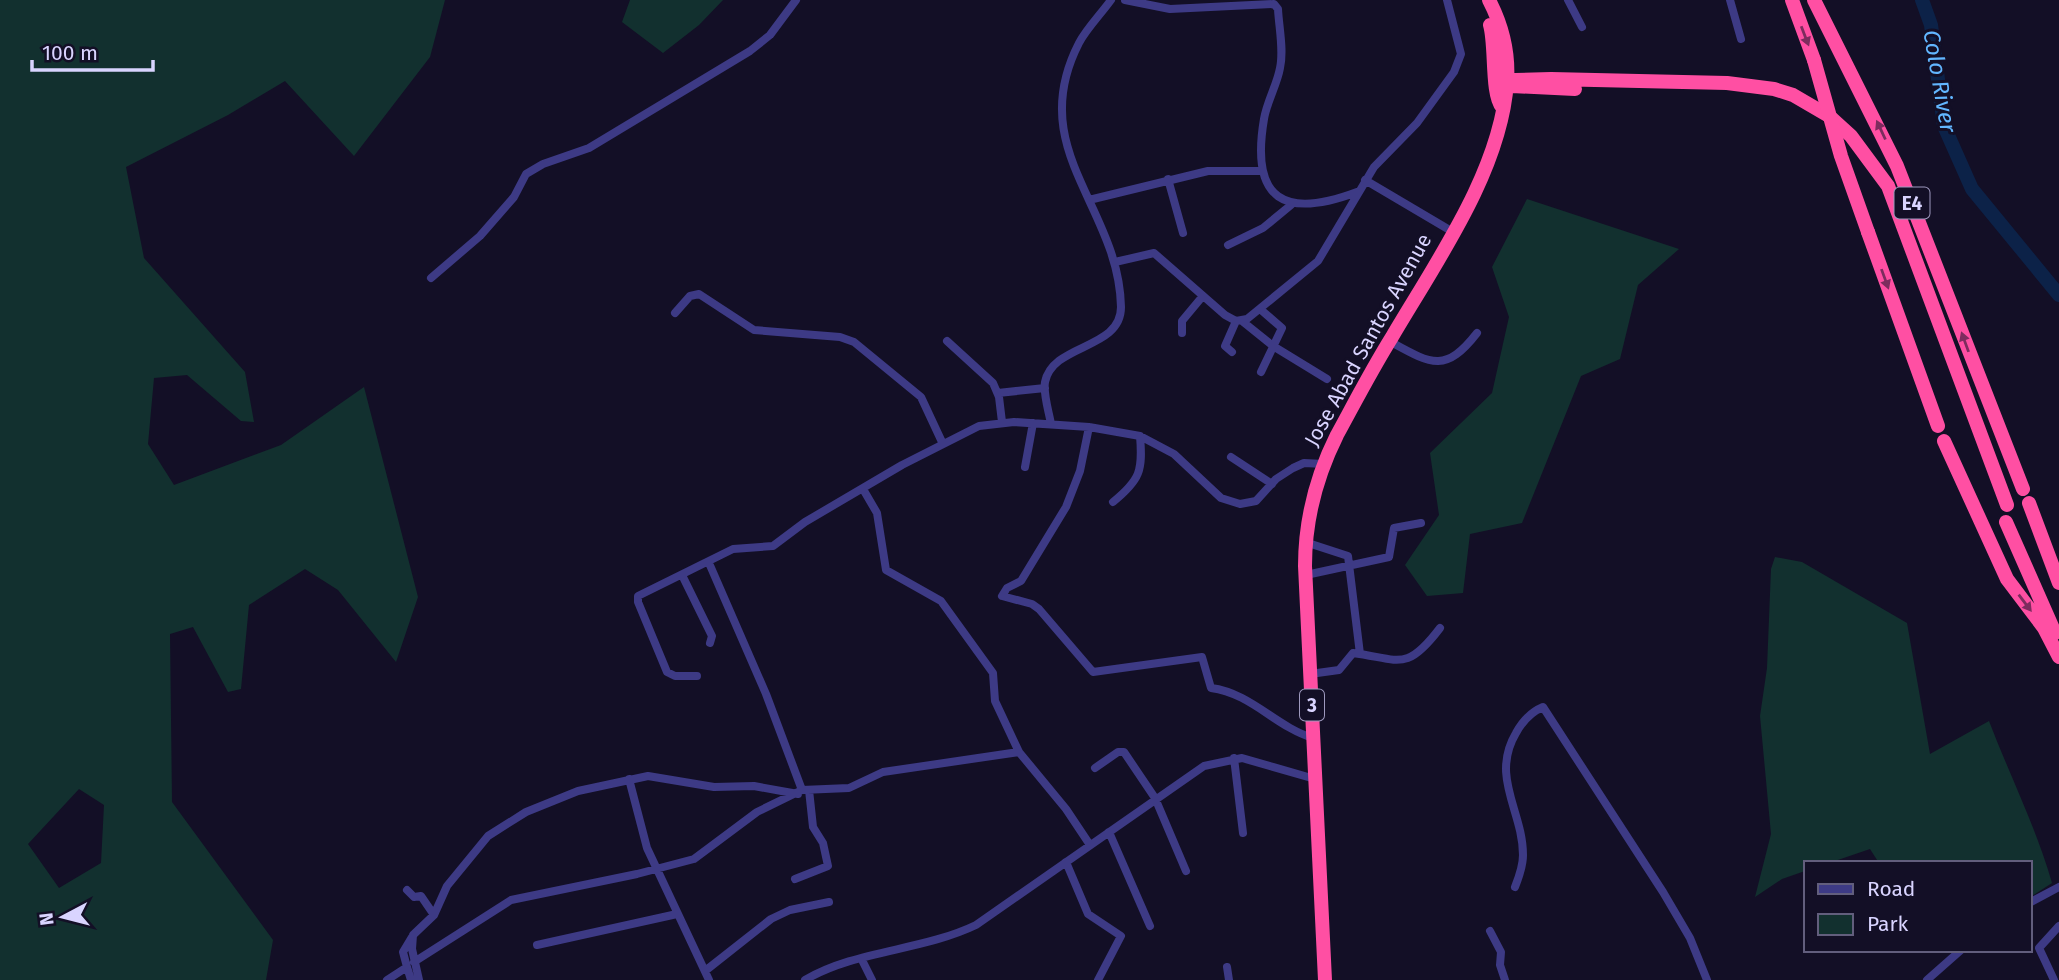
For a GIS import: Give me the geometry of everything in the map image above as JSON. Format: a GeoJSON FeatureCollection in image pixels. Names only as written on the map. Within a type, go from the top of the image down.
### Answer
{"type":"FeatureCollection","features":[{"type":"Feature","properties":{"kind":"highway","name":"Jose Abad Santos Avenue"},"geometry":{"type":"LineString","coordinates":[[1480,0],[1501,55]]}},
{"type":"Feature","properties":{"kind":"highway","name":"Jose Abad Santos Avenue"},"geometry":{"type":"LineString","coordinates":[[1489,0],[1496,14],[1501,55],[1496,97],[1503,108]]}},
{"type":"Feature","properties":{"kind":"highway","name":"E4"},"geometry":{"type":"LineString","coordinates":[[1815,4],[1850,68],[1897,166],[2023,489]]}},
{"type":"Feature","properties":{"kind":"highway","name":"E4"},"geometry":{"type":"LineString","coordinates":[[1794,6],[1814,60],[1841,156],[1938,426]]}},
{"type":"Feature","properties":{"kind":"highway"},"geometry":{"type":"LineString","coordinates":[[1501,55],[1501,74],[1507,84]]}},
{"type":"Feature","properties":{"kind":"highway","name":"E4"},"geometry":{"type":"LineString","coordinates":[[1501,55],[1524,71],[1551,84]]}},
{"type":"Feature","properties":{"kind":"highway","name":"E4"},"geometry":{"type":"LineString","coordinates":[[1507,84],[1515,88],[1551,84],[1658,87],[1665,84],[1727,83],[1774,89],[1814,107],[1851,136],[1888,186],[1973,414],[1982,457],[2004,506]]}},
{"type":"Feature","properties":{"kind":"highway","name":"Jose Abad Santos Avenue"},"geometry":{"type":"LineString","coordinates":[[1325,980],[1305,542],[1311,502],[1324,464],[1389,341],[1452,232],[1488,159],[1507,84]]}},
{"type":"Feature","properties":{"kind":"highway","name":"E4"},"geometry":{"type":"LineString","coordinates":[[1503,108],[1516,97],[1551,84]]}},
{"type":"Feature","properties":{"kind":"highway"},"geometry":{"type":"LineString","coordinates":[[1944,441],[2007,579],[2044,628],[2059,657]]}},
{"type":"Feature","properties":{"kind":"highway"},"geometry":{"type":"LineString","coordinates":[[2029,503],[2059,583]]}},
{"type":"Feature","properties":{"kind":"highway"},"geometry":{"type":"LineString","coordinates":[[2059,629],[2009,521],[2059,644]]}},
{"type":"Feature","properties":{"kind":"street"},"geometry":{"type":"LineString","coordinates":[[431,278],[487,228],[514,197],[526,174],[544,164],[590,148],[750,51],[770,35],[796,0]]}},
{"type":"Feature","properties":{"kind":"street"},"geometry":{"type":"LineString","coordinates":[[1051,424],[1045,388],[1048,376],[1060,362],[1108,333],[1117,324],[1121,306],[1115,262],[1065,144],[1061,113],[1065,86],[1079,43],[1111,0]]}},
{"type":"Feature","properties":{"kind":"street"},"geometry":{"type":"LineString","coordinates":[[1232,352],[1225,346],[1239,321],[1260,309],[1318,261],[1364,180],[1390,148],[1418,122],[1454,72],[1461,54],[1447,0]]}},
{"type":"Feature","properties":{"kind":"street"},"geometry":{"type":"LineString","coordinates":[[1568,0],[1582,27]]}},
{"type":"Feature","properties":{"kind":"street"},"geometry":{"type":"LineString","coordinates":[[1730,0],[1741,39]]}},
{"type":"Feature","properties":{"kind":"street"},"geometry":{"type":"LineString","coordinates":[[1130,1],[1170,9],[1274,4],[1278,9],[1280,68],[1263,120],[1263,171],[1272,190],[1291,205]]}},
{"type":"Feature","properties":{"kind":"street"},"geometry":{"type":"LineString","coordinates":[[1089,200],[1168,179],[1217,170],[1263,171]]}},
{"type":"Feature","properties":{"kind":"street"},"geometry":{"type":"LineString","coordinates":[[1168,179],[1183,233]]}},
{"type":"Feature","properties":{"kind":"street"},"geometry":{"type":"LineString","coordinates":[[1364,180],[1452,232]]}},
{"type":"Feature","properties":{"kind":"street"},"geometry":{"type":"LineString","coordinates":[[1228,245],[1263,229],[1291,205],[1322,203],[1357,192]]}},
{"type":"Feature","properties":{"kind":"street"},"geometry":{"type":"LineString","coordinates":[[1115,262],[1154,253],[1202,297],[1327,379]]}},
{"type":"Feature","properties":{"kind":"street"},"geometry":{"type":"LineString","coordinates":[[675,313],[690,296],[699,294],[754,330],[846,338],[915,389],[927,405],[942,442]]}},
{"type":"Feature","properties":{"kind":"street"},"geometry":{"type":"LineString","coordinates":[[1182,333],[1182,321],[1202,297]]}},
{"type":"Feature","properties":{"kind":"street"},"geometry":{"type":"LineString","coordinates":[[1260,309],[1282,328],[1261,372]]}},
{"type":"Feature","properties":{"kind":"street"},"geometry":{"type":"LineString","coordinates":[[1389,341],[1426,360],[1441,360],[1459,355],[1477,333]]}},
{"type":"Feature","properties":{"kind":"street"},"geometry":{"type":"LineString","coordinates":[[947,341],[993,383],[998,393],[1002,422]]}},
{"type":"Feature","properties":{"kind":"street"},"geometry":{"type":"LineString","coordinates":[[998,393],[1045,388]]}},
{"type":"Feature","properties":{"kind":"street"},"geometry":{"type":"LineString","coordinates":[[697,676],[675,676],[667,672],[637,599],[740,547],[773,546],[805,522],[942,442],[979,426],[1002,422],[1051,424],[1089,427],[1140,436],[1174,454],[1230,502],[1256,501],[1284,473],[1304,463],[1324,464]]}},
{"type":"Feature","properties":{"kind":"street"},"geometry":{"type":"LineString","coordinates":[[1025,467],[1033,423]]}},
{"type":"Feature","properties":{"kind":"street"},"geometry":{"type":"LineString","coordinates":[[1089,427],[1080,471],[1066,507],[1021,581],[1007,588],[1002,596],[1024,601],[1039,609],[1093,672],[1202,657],[1211,688],[1233,693],[1293,732],[1314,738]]}},
{"type":"Feature","properties":{"kind":"street"},"geometry":{"type":"LineString","coordinates":[[1113,502],[1137,479],[1141,464],[1140,436]]}},
{"type":"Feature","properties":{"kind":"street"},"geometry":{"type":"LineString","coordinates":[[1230,457],[1272,484]]}},
{"type":"Feature","properties":{"kind":"street"},"geometry":{"type":"LineString","coordinates":[[863,489],[877,513],[886,570],[941,601],[993,673],[995,701],[1019,752],[1066,809],[1090,845]]}},
{"type":"Feature","properties":{"kind":"street"},"geometry":{"type":"LineString","coordinates":[[1306,575],[1391,556],[1394,528],[1421,523]]}},
{"type":"Feature","properties":{"kind":"street"},"geometry":{"type":"LineString","coordinates":[[1305,542],[1348,556],[1360,654]]}},
{"type":"Feature","properties":{"kind":"street"},"geometry":{"type":"LineString","coordinates":[[709,563],[774,713],[803,791],[813,828],[823,843],[828,866],[795,879]]}},
{"type":"Feature","properties":{"kind":"street"},"geometry":{"type":"LineString","coordinates":[[682,575],[712,636],[710,643]]}},
{"type":"Feature","properties":{"kind":"street"},"geometry":{"type":"LineString","coordinates":[[1310,674],[1335,672],[1350,654],[1391,662],[1404,660],[1419,651],[1440,628]]}},
{"type":"Feature","properties":{"kind":"street"},"geometry":{"type":"LineString","coordinates":[[1515,887],[1523,855],[1509,798],[1505,762],[1520,727],[1528,716],[1543,707],[1663,892],[1690,938],[1707,980]]}},
{"type":"Feature","properties":{"kind":"street"},"geometry":{"type":"LineString","coordinates":[[411,980],[414,935],[434,915],[447,887],[488,836],[526,811],[578,791],[629,779],[659,776],[699,785],[754,786],[803,791],[849,788],[883,772],[1019,752]]}},
{"type":"Feature","properties":{"kind":"street"},"geometry":{"type":"LineString","coordinates":[[1095,768],[1118,752],[1124,752],[1155,798],[1186,871]]}},
{"type":"Feature","properties":{"kind":"street"},"geometry":{"type":"LineString","coordinates":[[809,979],[862,960],[957,934],[994,914],[1204,766],[1234,758],[1259,761],[1315,779]]}},
{"type":"Feature","properties":{"kind":"street"},"geometry":{"type":"LineString","coordinates":[[1234,758],[1243,833]]}},
{"type":"Feature","properties":{"kind":"street"},"geometry":{"type":"LineString","coordinates":[[629,779],[641,830],[707,976],[771,919],[790,910],[829,902]]}},
{"type":"Feature","properties":{"kind":"street"},"geometry":{"type":"LineString","coordinates":[[387,980],[511,900],[694,859],[757,812],[803,791]]}},
{"type":"Feature","properties":{"kind":"street"},"geometry":{"type":"LineString","coordinates":[[1109,832],[1150,926]]}},
{"type":"Feature","properties":{"kind":"street"},"geometry":{"type":"LineString","coordinates":[[1066,862],[1088,914],[1121,936],[1098,980]]}},
{"type":"Feature","properties":{"kind":"street"},"geometry":{"type":"LineString","coordinates":[[2031,902],[2059,887]]}},
{"type":"Feature","properties":{"kind":"street"},"geometry":{"type":"LineString","coordinates":[[407,890],[414,897],[421,896],[434,915]]}},
{"type":"Feature","properties":{"kind":"street"},"geometry":{"type":"LineString","coordinates":[[537,945],[677,914]]}},
{"type":"Feature","properties":{"kind":"street"},"geometry":{"type":"LineString","coordinates":[[2054,980],[2039,948],[2059,926]]}},
{"type":"Feature","properties":{"kind":"street"},"geometry":{"type":"LineString","coordinates":[[1490,931],[1501,951],[1500,965],[1504,980]]}},
{"type":"Feature","properties":{"kind":"street"},"geometry":{"type":"LineString","coordinates":[[1927,980],[1959,952]]}},
{"type":"Feature","properties":{"kind":"street"},"geometry":{"type":"LineString","coordinates":[[862,960],[872,980]]}},
{"type":"Feature","properties":{"kind":"street"},"geometry":{"type":"LineString","coordinates":[[411,964],[419,980]]}},
{"type":"Feature","properties":{"kind":"street"},"geometry":{"type":"LineString","coordinates":[[1227,967],[1229,980]]}},
{"type":"Feature","properties":{"kind":"green space"},"geometry":{"type":"Polygon","coordinates":[[[0,0],[445,0],[430,57],[354,156],[285,81],[228,115],[126,167],[144,258],[245,372],[254,422],[241,421],[187,375],[154,378],[148,444],[174,485],[281,445],[364,387],[418,597],[396,662],[338,590],[305,569],[249,605],[241,689],[228,692],[193,627],[170,634],[172,802],[273,940],[266,980],[0,980],[0,0]],[[79,789],[28,844],[59,888],[101,863],[104,805],[79,789]]]}},
{"type":"Feature","properties":{"kind":"green space"},"geometry":{"type":"Polygon","coordinates":[[[630,0],[723,0],[699,25],[663,53],[622,22],[630,0]]]}},
{"type":"Feature","properties":{"kind":"green space"},"geometry":{"type":"Polygon","coordinates":[[[1527,199],[1679,249],[1638,285],[1620,359],[1581,376],[1522,523],[1470,534],[1463,593],[1427,596],[1405,565],[1439,515],[1430,453],[1492,393],[1509,317],[1492,267],[1527,199]]]}},
{"type":"Feature","properties":{"kind":"green space"},"geometry":{"type":"Polygon","coordinates":[[[1775,557],[1802,562],[1907,623],[1930,754],[1989,721],[2031,822],[2052,883],[2031,897],[2031,861],[1878,861],[1870,849],[1835,861],[1804,861],[1804,871],[1782,879],[1755,897],[1771,834],[1760,716],[1767,668],[1771,569],[1775,557]]]}},
{"type":"Feature","properties":{"kind":"waterway","name":"Colo River"},"geometry":{"type":"LineString","coordinates":[[1922,0],[1931,25],[1944,126],[1972,189],[2059,295]]}}]}
